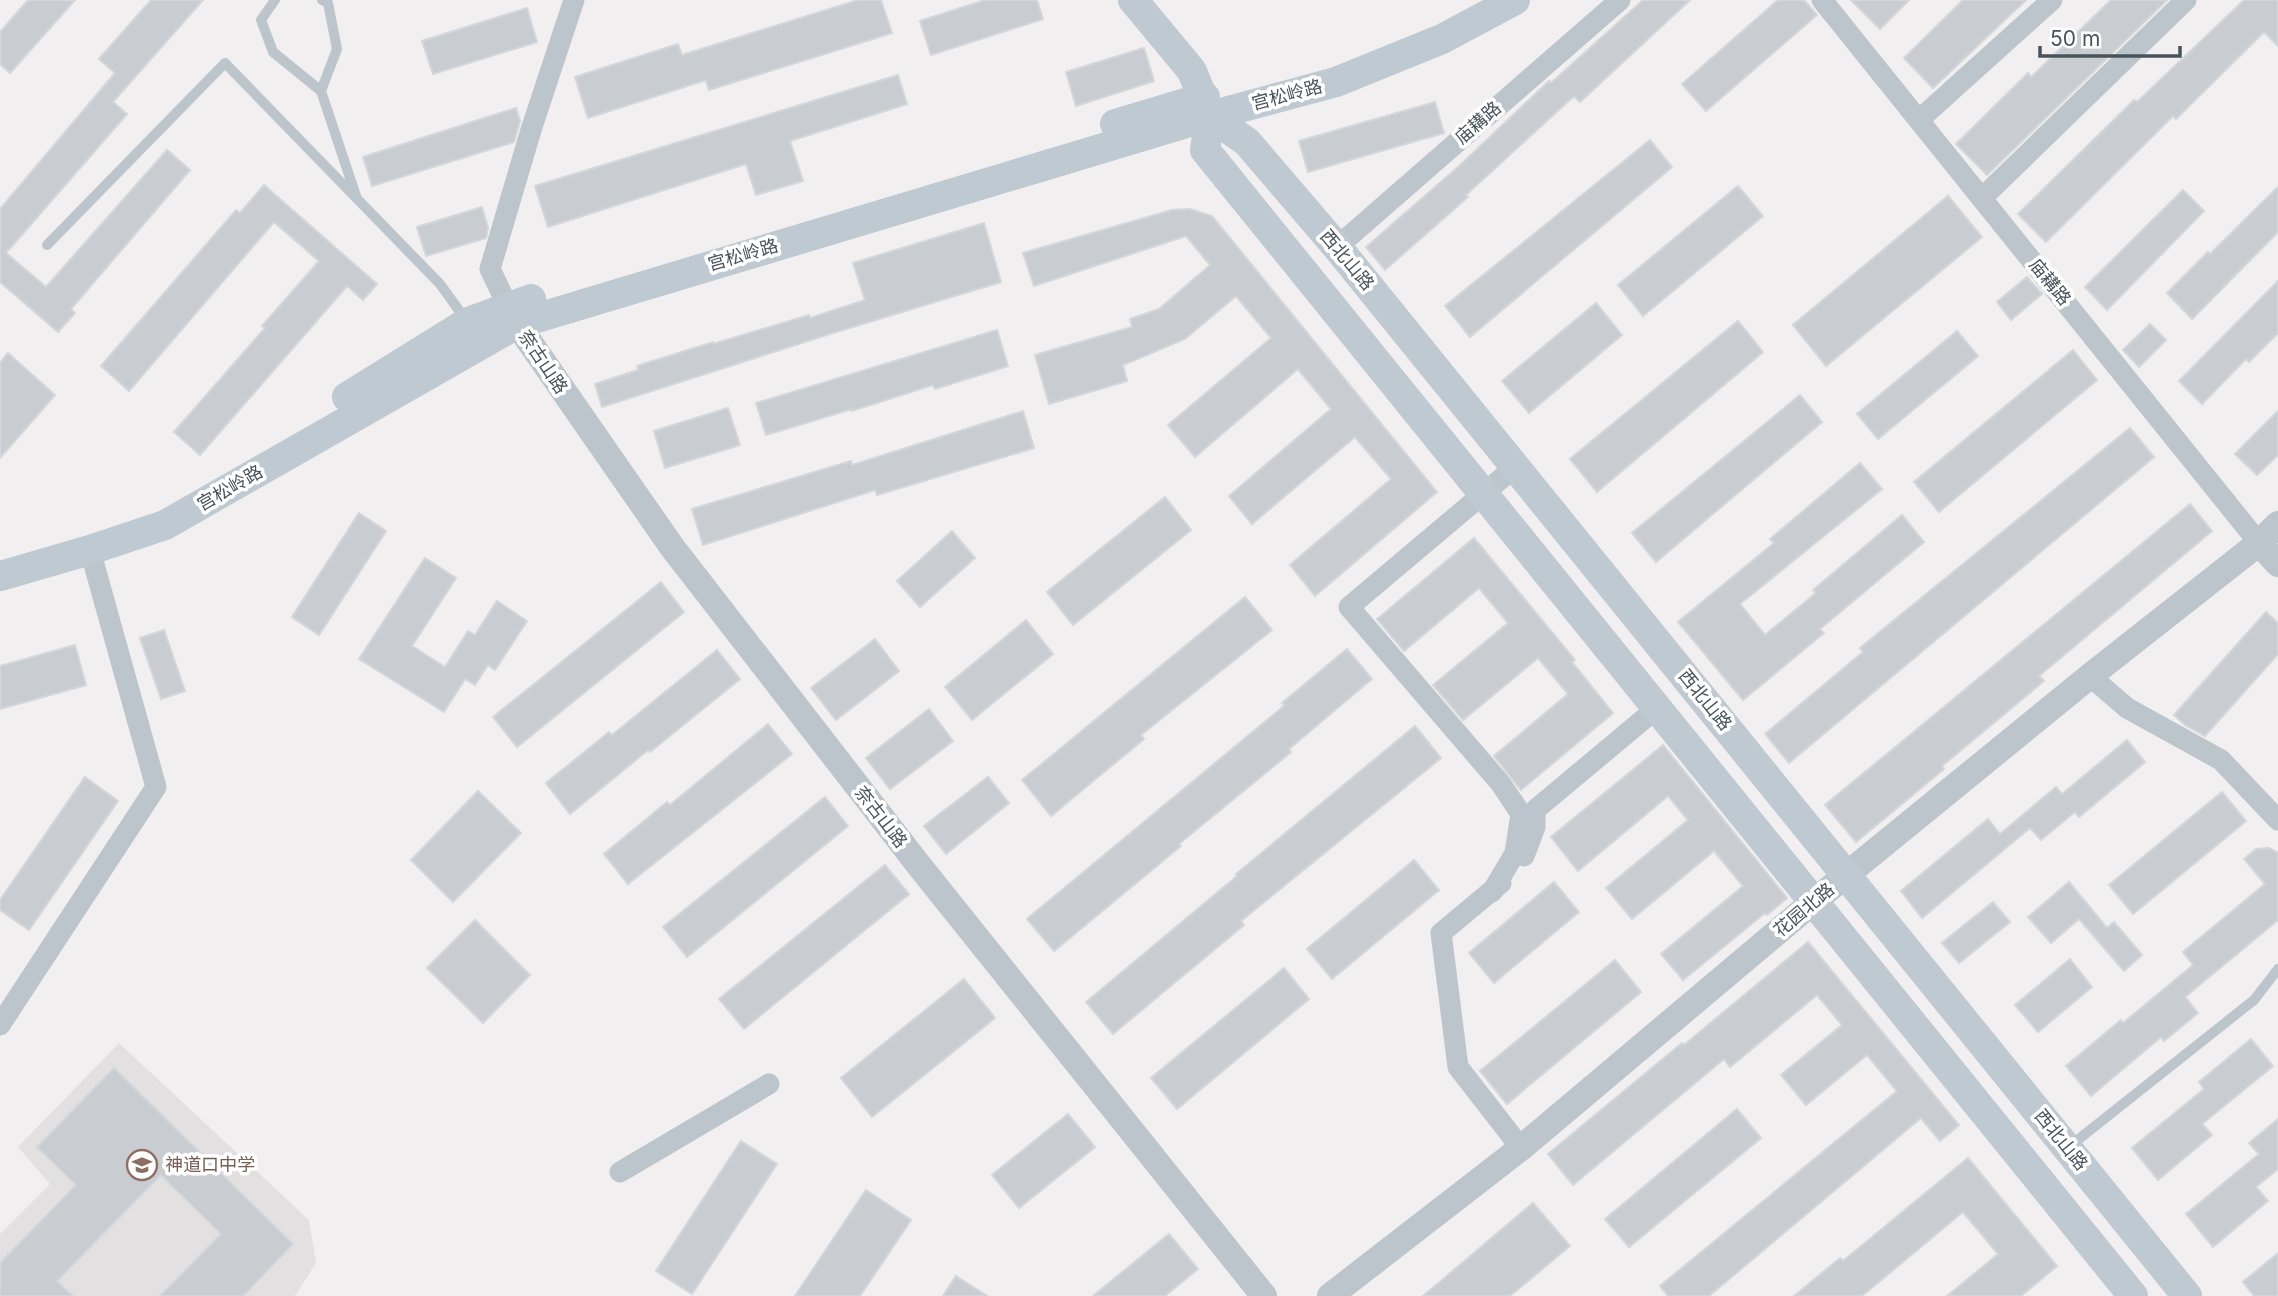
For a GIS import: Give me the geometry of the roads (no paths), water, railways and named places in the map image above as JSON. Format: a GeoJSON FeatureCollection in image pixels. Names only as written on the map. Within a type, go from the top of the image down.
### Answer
{"type":"FeatureCollection","features":[{"type":"Feature","properties":{"kind":"main road"},"geometry":{"type":"LineString","coordinates":[[1133,0],[1192,71],[1206,107],[1205,150],[2133,1296]]}},
{"type":"Feature","properties":{"kind":"main road"},"geometry":{"type":"LineString","coordinates":[[1206,107],[1244,89],[1427,35],[1480,0]]}},
{"type":"Feature","properties":{"kind":"main road","name":"宫松岭路"},"geometry":{"type":"LineString","coordinates":[[0,576],[165,525],[475,332],[512,315],[1206,107],[1336,82],[1442,39],[1515,0]]}},
{"type":"Feature","properties":{"kind":"main road","name":"西北山路"},"geometry":{"type":"LineString","coordinates":[[1206,107],[1247,142],[1337,247],[2187,1296]]}},
{"type":"Feature","properties":{"kind":"main road"},"geometry":{"type":"LineString","coordinates":[[0,558],[80,536],[183,500],[475,332]]}},
{"type":"Feature","properties":{"kind":"street"},"geometry":{"type":"LineString","coordinates":[[512,315],[490,269],[574,0]]}},
{"type":"Feature","properties":{"kind":"street","name":"庙耩路"},"geometry":{"type":"LineString","coordinates":[[1337,247],[1620,0]]}},
{"type":"Feature","properties":{"kind":"street","name":"庙耩路"},"geometry":{"type":"LineString","coordinates":[[1822,0],[2278,564]]}},
{"type":"Feature","properties":{"kind":"street"},"geometry":{"type":"LineString","coordinates":[[1920,119],[2052,0]]}},
{"type":"Feature","properties":{"kind":"street"},"geometry":{"type":"LineString","coordinates":[[1982,198],[2186,0]]}},
{"type":"Feature","properties":{"kind":"street","name":"奈古山路"},"geometry":{"type":"LineString","coordinates":[[512,315],[672,547],[920,868],[1264,1296]]}},
{"type":"Feature","properties":{"kind":"street"},"geometry":{"type":"LineString","coordinates":[[1492,892],[1515,853],[1521,814],[1501,784],[1349,607],[1516,467]]}},
{"type":"Feature","properties":{"kind":"street","name":"花园北路"},"geometry":{"type":"LineString","coordinates":[[1330,1296],[1521,1148],[1813,902],[2090,676],[2259,543],[2278,524]]}},
{"type":"Feature","properties":{"kind":"street"},"geometry":{"type":"LineString","coordinates":[[0,1025],[156,787],[90,550]]}},
{"type":"Feature","properties":{"kind":"street"},"geometry":{"type":"LineString","coordinates":[[2090,676],[2127,708],[2221,760],[2278,820]]}},
{"type":"Feature","properties":{"kind":"street"},"geometry":{"type":"LineString","coordinates":[[1521,1148],[1458,1067],[1441,933],[1492,892],[1521,863],[1535,827],[1535,810],[1657,708]]}},
{"type":"Feature","properties":{"kind":"street"},"geometry":{"type":"LineString","coordinates":[[620,1172],[769,1084]]}},
{"type":"Feature","properties":{"kind":"lane"},"geometry":{"type":"LineString","coordinates":[[275,0],[261,20],[273,52],[321,91],[357,199]]}},
{"type":"Feature","properties":{"kind":"lane"},"geometry":{"type":"LineString","coordinates":[[321,91],[337,50],[328,3],[322,0]]}},
{"type":"Feature","properties":{"kind":"lane"},"geometry":{"type":"LineString","coordinates":[[47,245],[225,63],[440,284],[475,332]]}},
{"type":"Feature","properties":{"kind":"lane"},"geometry":{"type":"LineString","coordinates":[[2068,1148],[2254,1000],[2278,969]]}},
{"type":"Feature","properties":{"kind":"place","name":"神道口中学"},"geometry":{"type":"Point","coordinates":[142,1165]}}]}
